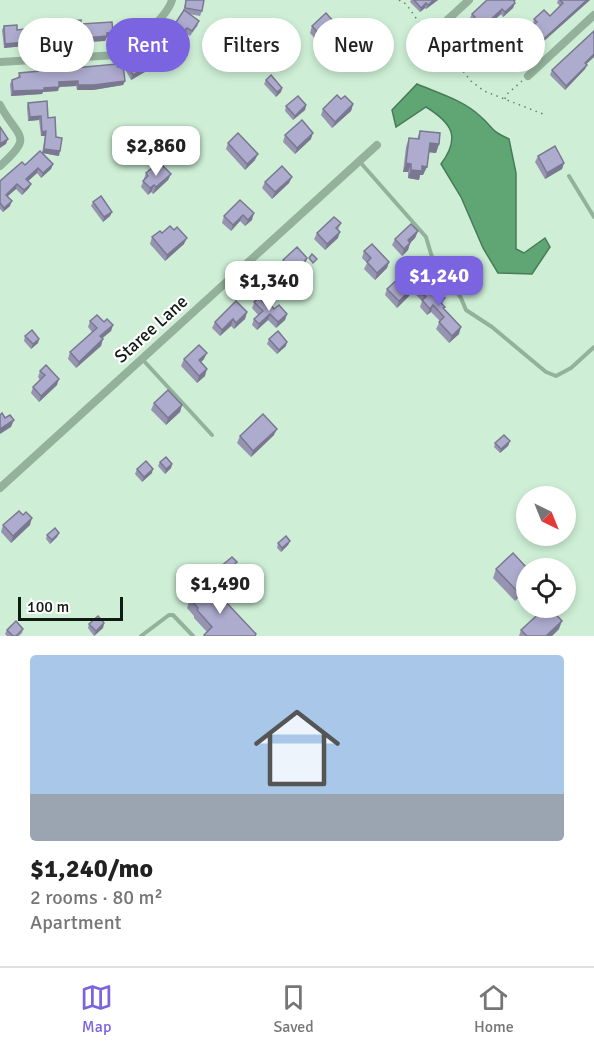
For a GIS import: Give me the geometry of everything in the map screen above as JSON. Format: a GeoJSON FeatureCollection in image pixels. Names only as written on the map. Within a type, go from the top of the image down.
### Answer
{"type":"FeatureCollection","features":[{"type":"Feature","properties":{"kind":"street"},"geometry":{"type":"LineString","coordinates":[[0,62],[117,55],[126,50],[163,16],[172,0]]}},
{"type":"Feature","properties":{"kind":"street"},"geometry":{"type":"LineString","coordinates":[[449,18],[469,0]]}},
{"type":"Feature","properties":{"kind":"street"},"geometry":{"type":"LineString","coordinates":[[528,76],[594,15]]}},
{"type":"Feature","properties":{"kind":"street"},"geometry":{"type":"LineString","coordinates":[[0,105],[21,138],[17,151],[0,166]]}},
{"type":"Feature","properties":{"kind":"street","name":"Staree Lane"},"geometry":{"type":"LineString","coordinates":[[0,488],[377,145]]}},
{"type":"Feature","properties":{"kind":"lane"},"geometry":{"type":"LineString","coordinates":[[359,162],[426,237],[432,257],[461,298],[466,310],[492,327],[546,372],[556,375],[571,368],[594,347]]}},
{"type":"Feature","properties":{"kind":"lane"},"geometry":{"type":"LineString","coordinates":[[569,176],[594,217]]}},
{"type":"Feature","properties":{"kind":"lane"},"geometry":{"type":"LineString","coordinates":[[142,360],[212,435]]}},
{"type":"Feature","properties":{"kind":"lane"},"geometry":{"type":"LineString","coordinates":[[141,636],[169,615],[173,615],[193,636]]}},
{"type":"Feature","properties":{"kind":"path"},"geometry":{"type":"LineString","coordinates":[[399,0],[406,4],[416,18]]}},
{"type":"Feature","properties":{"kind":"path"},"geometry":{"type":"LineString","coordinates":[[464,72],[479,88],[543,114],[545,117]]}},
{"type":"Feature","properties":{"kind":"path"},"geometry":{"type":"LineString","coordinates":[[505,100],[506,95],[528,76]]}},
{"type":"Feature","properties":{"kind":"shaded area"},"geometry":{"type":"Polygon","coordinates":[[[417,84],[450,97],[473,110],[495,131],[509,139],[516,173],[516,249],[524,253],[545,238],[550,247],[532,274],[498,273],[483,248],[461,197],[441,164],[451,146],[452,138],[451,131],[442,119],[426,107],[396,127],[392,110],[417,84]]]}},
{"type":"Feature","properties":{"kind":"building"},"geometry":{"type":"Polygon","coordinates":[[[186,0],[204,0],[202,11],[185,8],[186,0]]]}},
{"type":"Feature","properties":{"kind":"building"},"geometry":{"type":"Polygon","coordinates":[[[414,0],[434,0],[421,8],[414,0]]]}},
{"type":"Feature","properties":{"kind":"building"},"geometry":{"type":"Polygon","coordinates":[[[487,0],[515,0],[515,3],[505,12],[502,9],[492,18],[474,18],[472,14],[487,0]]]}},
{"type":"Feature","properties":{"kind":"building"},"geometry":{"type":"Polygon","coordinates":[[[560,0],[587,0],[545,38],[545,18],[535,18],[544,10],[550,16],[563,3],[560,0]]]}},
{"type":"Feature","properties":{"kind":"building"},"geometry":{"type":"Polygon","coordinates":[[[184,10],[199,21],[192,31],[190,18],[179,18],[184,10]]]}},
{"type":"Feature","properties":{"kind":"building"},"geometry":{"type":"Polygon","coordinates":[[[326,13],[330,18],[321,18],[326,13]]]}},
{"type":"Feature","properties":{"kind":"building"},"geometry":{"type":"Polygon","coordinates":[[[106,22],[106,36],[94,37],[94,23],[106,22]]]}},
{"type":"Feature","properties":{"kind":"building"},"geometry":{"type":"Polygon","coordinates":[[[17,25],[18,43],[5,44],[4,26],[17,25]]]}},
{"type":"Feature","properties":{"kind":"building"},"geometry":{"type":"Polygon","coordinates":[[[594,31],[594,54],[585,63],[587,65],[566,86],[552,70],[594,31]]]}},
{"type":"Feature","properties":{"kind":"building"},"geometry":{"type":"Polygon","coordinates":[[[106,65],[106,72],[124,72],[125,81],[94,85],[78,85],[78,81],[59,82],[59,87],[44,88],[44,90],[13,91],[12,80],[20,77],[19,73],[94,72],[94,66],[106,65]]]}},
{"type":"Feature","properties":{"kind":"building"},"geometry":{"type":"Polygon","coordinates":[[[271,75],[282,88],[277,92],[266,80],[271,75]]]}},
{"type":"Feature","properties":{"kind":"building"},"geometry":{"type":"Polygon","coordinates":[[[337,95],[341,99],[345,96],[353,104],[335,122],[323,109],[337,95]]]}},
{"type":"Feature","properties":{"kind":"building"},"geometry":{"type":"Polygon","coordinates":[[[298,96],[306,105],[295,116],[286,106],[298,96]]]}},
{"type":"Feature","properties":{"kind":"building"},"geometry":{"type":"Polygon","coordinates":[[[47,101],[48,118],[55,117],[56,137],[62,138],[60,151],[44,149],[46,131],[42,132],[41,116],[30,117],[28,103],[47,101]]]}},
{"type":"Feature","properties":{"kind":"building"},"geometry":{"type":"Polygon","coordinates":[[[302,120],[313,133],[297,148],[285,135],[302,120]]]}},
{"type":"Feature","properties":{"kind":"building"},"geometry":{"type":"Polygon","coordinates":[[[0,127],[8,139],[0,144],[0,127]]]}},
{"type":"Feature","properties":{"kind":"building"},"geometry":{"type":"Polygon","coordinates":[[[420,131],[440,133],[439,144],[430,143],[427,167],[422,166],[422,171],[411,170],[411,164],[406,163],[409,138],[419,139],[420,131]]]}},
{"type":"Feature","properties":{"kind":"building"},"geometry":{"type":"Polygon","coordinates":[[[238,133],[258,154],[247,164],[228,143],[238,133]]]}},
{"type":"Feature","properties":{"kind":"building"},"geometry":{"type":"Polygon","coordinates":[[[555,146],[564,163],[547,173],[538,156],[555,146]]]}},
{"type":"Feature","properties":{"kind":"building"},"geometry":{"type":"Polygon","coordinates":[[[40,151],[53,164],[43,173],[38,168],[26,179],[31,184],[24,190],[17,184],[6,195],[12,201],[4,208],[0,203],[0,181],[22,162],[25,165],[40,151]]]}},
{"type":"Feature","properties":{"kind":"building"},"geometry":{"type":"Polygon","coordinates":[[[162,165],[171,174],[156,187],[154,185],[150,188],[143,181],[148,176],[146,173],[152,168],[155,171],[162,165]]]}},
{"type":"Feature","properties":{"kind":"building"},"geometry":{"type":"Polygon","coordinates":[[[282,166],[292,177],[275,192],[265,182],[282,166]]]}},
{"type":"Feature","properties":{"kind":"building"},"geometry":{"type":"Polygon","coordinates":[[[101,196],[112,212],[104,217],[93,202],[101,196]]]}},
{"type":"Feature","properties":{"kind":"building"},"geometry":{"type":"Polygon","coordinates":[[[240,200],[254,213],[248,220],[243,215],[233,225],[224,216],[240,200]]]}},
{"type":"Feature","properties":{"kind":"building"},"geometry":{"type":"Polygon","coordinates":[[[334,217],[341,223],[336,228],[340,232],[327,244],[317,233],[334,217]]]}},
{"type":"Feature","properties":{"kind":"building"},"geometry":{"type":"Polygon","coordinates":[[[411,224],[418,231],[408,240],[410,243],[404,249],[395,239],[411,224]]]}},
{"type":"Feature","properties":{"kind":"building"},"geometry":{"type":"Polygon","coordinates":[[[170,226],[174,230],[177,227],[187,238],[167,255],[152,237],[160,231],[162,233],[170,226]]]}},
{"type":"Feature","properties":{"kind":"building"},"geometry":{"type":"Polygon","coordinates":[[[372,244],[389,262],[377,273],[367,262],[371,258],[364,251],[372,244]]]}},
{"type":"Feature","properties":{"kind":"building"},"geometry":{"type":"Polygon","coordinates":[[[297,247],[307,258],[300,266],[297,263],[291,269],[283,260],[297,247]]]}},
{"type":"Feature","properties":{"kind":"building"},"geometry":{"type":"Polygon","coordinates":[[[312,254],[317,259],[313,263],[309,258],[312,254]]]}},
{"type":"Feature","properties":{"kind":"building"},"geometry":{"type":"Polygon","coordinates":[[[271,267],[280,278],[260,297],[250,287],[271,267]]]}},
{"type":"Feature","properties":{"kind":"building"},"geometry":{"type":"Polygon","coordinates":[[[400,277],[412,289],[399,301],[387,289],[400,277]]]}},
{"type":"Feature","properties":{"kind":"building"},"geometry":{"type":"Polygon","coordinates":[[[428,280],[445,298],[440,302],[445,307],[443,308],[461,327],[452,336],[439,322],[444,317],[433,305],[430,309],[422,300],[426,297],[418,289],[428,280]]]}},
{"type":"Feature","properties":{"kind":"building"},"geometry":{"type":"Polygon","coordinates":[[[259,298],[274,309],[279,305],[287,314],[278,322],[270,314],[259,324],[254,319],[263,311],[254,302],[259,298]]]}},
{"type":"Feature","properties":{"kind":"building"},"geometry":{"type":"Polygon","coordinates":[[[236,301],[247,312],[236,323],[233,319],[222,330],[215,322],[236,301]]]}},
{"type":"Feature","properties":{"kind":"building"},"geometry":{"type":"Polygon","coordinates":[[[97,315],[104,322],[107,319],[113,325],[100,336],[103,339],[79,362],[70,352],[97,328],[90,321],[97,315]]]}},
{"type":"Feature","properties":{"kind":"building"},"geometry":{"type":"Polygon","coordinates":[[[32,330],[39,339],[33,344],[25,336],[32,330]]]}},
{"type":"Feature","properties":{"kind":"building"},"geometry":{"type":"Polygon","coordinates":[[[278,331],[287,342],[279,350],[269,339],[278,331]]]}},
{"type":"Feature","properties":{"kind":"building"},"geometry":{"type":"Polygon","coordinates":[[[199,345],[207,353],[199,360],[207,369],[199,376],[184,359],[199,345]]]}},
{"type":"Feature","properties":{"kind":"building"},"geometry":{"type":"Polygon","coordinates":[[[46,365],[59,379],[41,396],[33,387],[45,375],[40,371],[46,365]]]}},
{"type":"Feature","properties":{"kind":"building"},"geometry":{"type":"Polygon","coordinates":[[[168,390],[182,405],[168,418],[154,403],[168,390]]]}},
{"type":"Feature","properties":{"kind":"building"},"geometry":{"type":"Polygon","coordinates":[[[2,413],[5,418],[10,415],[14,420],[0,429],[0,415],[2,413]]]}},
{"type":"Feature","properties":{"kind":"building"},"geometry":{"type":"Polygon","coordinates":[[[263,414],[277,429],[253,451],[240,436],[263,414]]]}},
{"type":"Feature","properties":{"kind":"building"},"geometry":{"type":"Polygon","coordinates":[[[504,435],[510,441],[501,449],[495,443],[504,435]]]}},
{"type":"Feature","properties":{"kind":"building"},"geometry":{"type":"Polygon","coordinates":[[[166,457],[172,464],[166,469],[160,462],[166,457]]]}},
{"type":"Feature","properties":{"kind":"building"},"geometry":{"type":"Polygon","coordinates":[[[146,461],[153,469],[144,477],[137,469],[146,461]]]}},
{"type":"Feature","properties":{"kind":"building"},"geometry":{"type":"Polygon","coordinates":[[[19,511],[23,515],[26,512],[32,518],[13,536],[3,525],[19,511]]]}},
{"type":"Feature","properties":{"kind":"building"},"geometry":{"type":"Polygon","coordinates":[[[55,528],[59,533],[52,540],[47,535],[55,528]]]}},
{"type":"Feature","properties":{"kind":"building"},"geometry":{"type":"Polygon","coordinates":[[[286,536],[290,541],[282,548],[278,543],[286,536]]]}},
{"type":"Feature","properties":{"kind":"building"},"geometry":{"type":"Polygon","coordinates":[[[513,553],[518,558],[516,590],[496,569],[513,553]]]}},
{"type":"Feature","properties":{"kind":"building"},"geometry":{"type":"Polygon","coordinates":[[[232,557],[237,562],[225,572],[220,567],[232,557]]]}},
{"type":"Feature","properties":{"kind":"building"},"geometry":{"type":"Polygon","coordinates":[[[208,583],[256,634],[255,636],[204,635],[212,627],[190,599],[208,583]]]}},
{"type":"Feature","properties":{"kind":"building"},"geometry":{"type":"Polygon","coordinates":[[[98,616],[104,623],[96,631],[89,624],[98,616]]]}},
{"type":"Feature","properties":{"kind":"building"},"geometry":{"type":"Polygon","coordinates":[[[534,618],[559,618],[562,621],[546,636],[527,636],[521,630],[534,618]]]}},
{"type":"Feature","properties":{"kind":"building"},"geometry":{"type":"Polygon","coordinates":[[[16,621],[23,629],[13,636],[7,630],[16,621]]]}}]}
